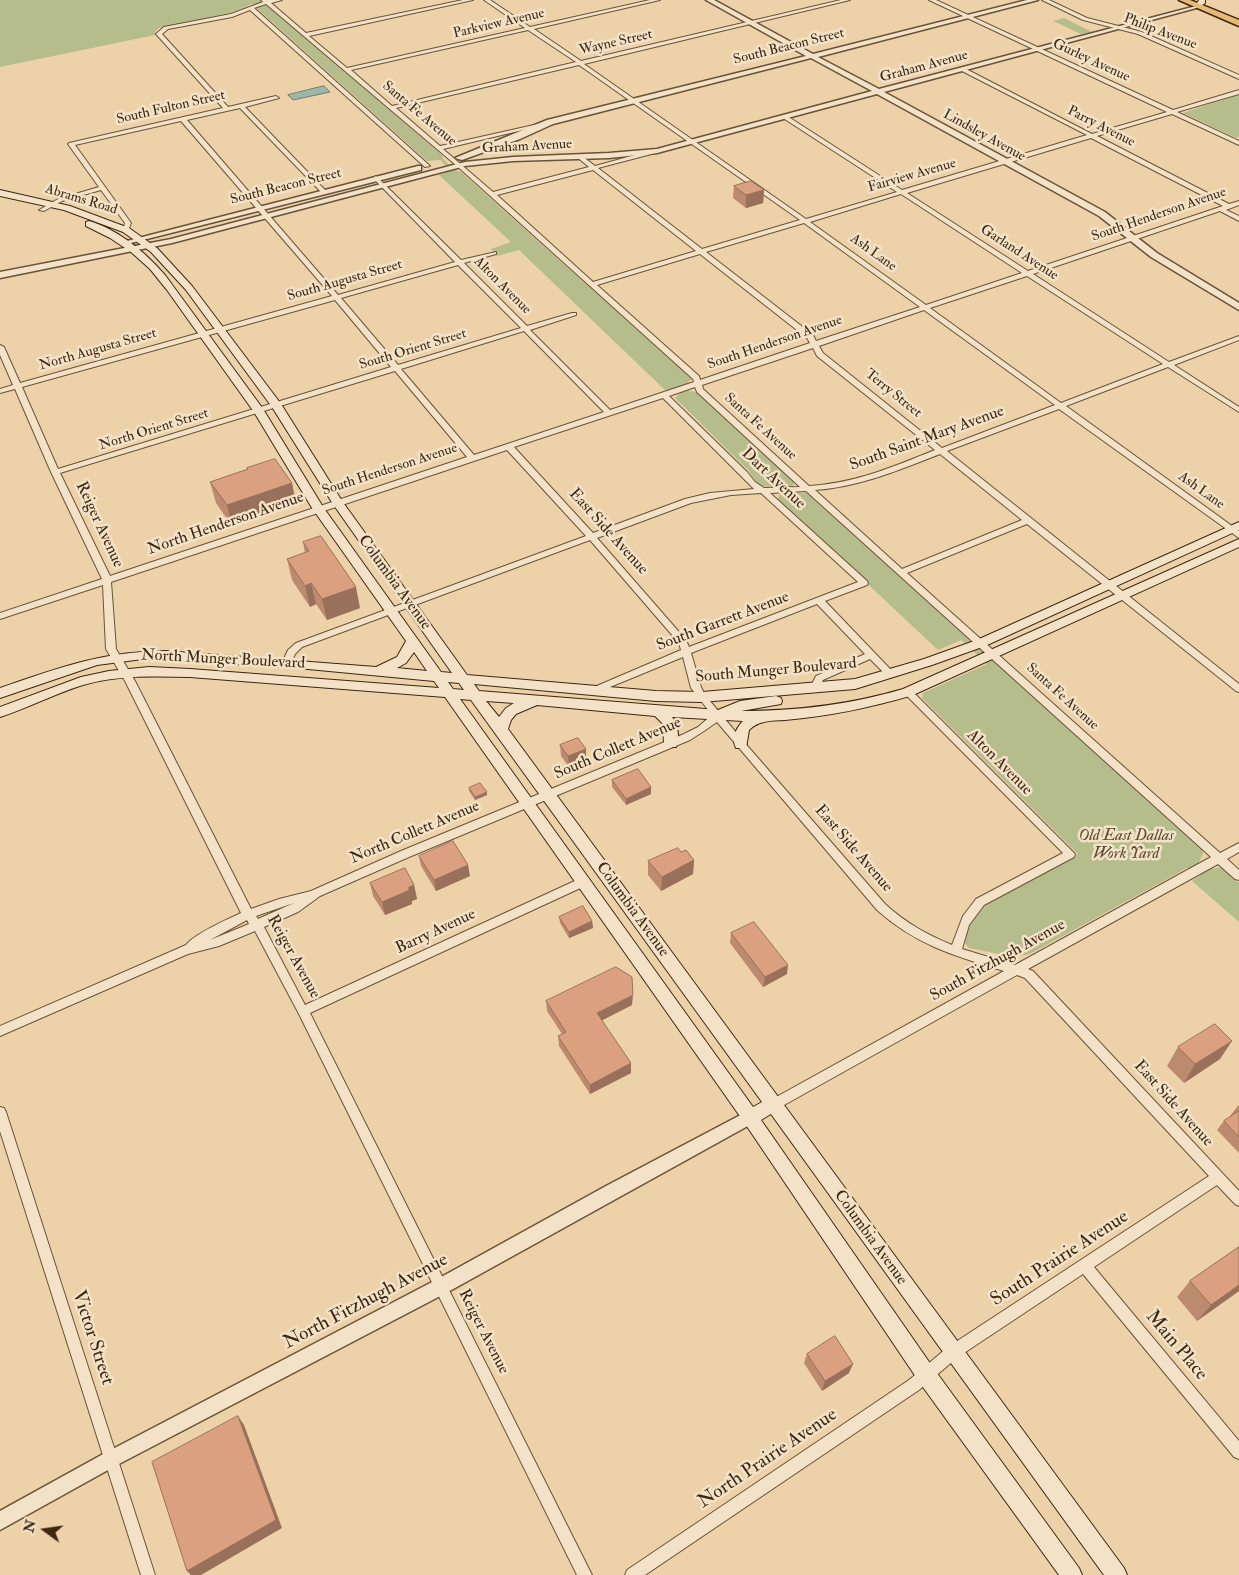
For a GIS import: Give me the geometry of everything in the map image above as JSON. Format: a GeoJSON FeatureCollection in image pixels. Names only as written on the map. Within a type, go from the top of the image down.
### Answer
{"type":"FeatureCollection","features":[{"type":"Feature","properties":{"kind":"main road"},"geometry":{"type":"LineString","coordinates":[[1183,0],[1200,3],[1239,23]]}},
{"type":"Feature","properties":{"kind":"main road","name":"Abrams Road"},"geometry":{"type":"LineString","coordinates":[[0,193],[83,212],[126,230],[149,246]]}},
{"type":"Feature","properties":{"kind":"main road","name":"Abrams Road"},"geometry":{"type":"LineString","coordinates":[[0,202],[42,210],[90,225],[135,249]]}},
{"type":"Feature","properties":{"kind":"main road","name":"Columbia Avenue"},"geometry":{"type":"LineString","coordinates":[[149,246],[182,279],[277,406],[337,502],[463,679],[549,794],[773,1105],[1117,1575]]}},
{"type":"Feature","properties":{"kind":"main road","name":"Columbia Avenue"},"geometry":{"type":"LineString","coordinates":[[135,249],[155,268],[204,334],[259,412],[318,508],[750,1117],[927,1376],[1072,1575]]}},
{"type":"Feature","properties":{"kind":"main road","name":"South Munger Boulevard"},"geometry":{"type":"LineString","coordinates":[[437,677],[702,697],[855,684],[981,643],[1236,530]]}},
{"type":"Feature","properties":{"kind":"main road"},"geometry":{"type":"LineString","coordinates":[[450,694],[717,716],[764,717],[810,715],[853,708],[881,702],[908,692],[1239,543]]}},
{"type":"Feature","properties":{"kind":"main road"},"geometry":{"type":"LineString","coordinates":[[373,671],[388,668],[401,661],[409,651],[412,640]]}},
{"type":"Feature","properties":{"kind":"main road","name":"North Munger Boulevard"},"geometry":{"type":"LineString","coordinates":[[0,693],[66,670],[116,658],[166,656],[287,663],[437,677]]}},
{"type":"Feature","properties":{"kind":"main road","name":"North Munger Boulevard"},"geometry":{"type":"LineString","coordinates":[[0,712],[81,681],[126,673],[186,673],[450,694]]}},
{"type":"Feature","properties":{"kind":"main road"},"geometry":{"type":"LineString","coordinates":[[717,716],[748,704],[841,692],[855,684]]}},
{"type":"Feature","properties":{"kind":"main road"},"geometry":{"type":"LineString","coordinates":[[618,707],[631,703],[677,704],[696,701],[702,697]]}},
{"type":"Feature","properties":{"kind":"main road"},"geometry":{"type":"LineString","coordinates":[[501,731],[503,720],[508,712],[525,704],[542,701]]}},
{"type":"Feature","properties":{"kind":"main road"},"geometry":{"type":"LineString","coordinates":[[659,712],[670,723],[671,744]]}},
{"type":"Feature","properties":{"kind":"main road"},"geometry":{"type":"LineString","coordinates":[[741,745],[741,730],[744,726],[749,722],[764,717]]}},
{"type":"Feature","properties":{"kind":"main road"},"geometry":{"type":"LineString","coordinates":[[646,971],[669,961]]}},
{"type":"Feature","properties":{"kind":"main road"},"geometry":{"type":"LineString","coordinates":[[750,1117],[773,1105]]}},
{"type":"Feature","properties":{"kind":"street"},"geometry":{"type":"LineString","coordinates":[[226,108],[160,35],[162,30],[232,15],[266,1],[279,0]]}},
{"type":"Feature","properties":{"kind":"street"},"geometry":{"type":"LineString","coordinates":[[305,35],[470,0]]}},
{"type":"Feature","properties":{"kind":"street","name":"Ash Lane"},"geometry":{"type":"LineString","coordinates":[[487,0],[692,141],[1060,406],[1236,530]]}},
{"type":"Feature","properties":{"kind":"street","name":"Parkview Avenue"},"geometry":{"type":"LineString","coordinates":[[345,70],[657,0]]}},
{"type":"Feature","properties":{"kind":"street","name":"Lindsley Avenue"},"geometry":{"type":"LineString","coordinates":[[709,0],[1102,214],[1154,255],[1239,307]]}},
{"type":"Feature","properties":{"kind":"street","name":"Wayne Street"},"geometry":{"type":"LineString","coordinates":[[390,108],[847,0]]}},
{"type":"Feature","properties":{"kind":"street","name":"Gurley Avenue"},"geometry":{"type":"LineString","coordinates":[[932,0],[1239,143]]}},
{"type":"Feature","properties":{"kind":"street","name":"South Beacon Street"},"geometry":{"type":"LineString","coordinates":[[439,148],[550,122],[1035,0]]}},
{"type":"Feature","properties":{"kind":"street","name":"Philip Avenue"},"geometry":{"type":"LineString","coordinates":[[1045,0],[1085,19],[1140,33],[1239,77]]}},
{"type":"Feature","properties":{"kind":"street","name":"Santa Fe Avenue"},"geometry":{"type":"LineString","coordinates":[[266,1],[345,70],[456,162],[592,284],[696,378],[700,390],[1239,876]]}},
{"type":"Feature","properties":{"kind":"street","name":"Graham Avenue"},"geometry":{"type":"LineString","coordinates":[[491,194],[588,168],[595,169],[692,141],[1121,28],[1200,3]]}},
{"type":"Feature","properties":{"kind":"street","name":"Santa Fe Avenue"},"geometry":{"type":"LineString","coordinates":[[251,8],[427,166]]}},
{"type":"Feature","properties":{"kind":"street","name":"Parry Avenue"},"geometry":{"type":"LineString","coordinates":[[962,69],[1224,208],[1239,219]]}},
{"type":"Feature","properties":{"kind":"street","name":"Fairview Avenue"},"geometry":{"type":"LineString","coordinates":[[592,284],[1239,92]]}},
{"type":"Feature","properties":{"kind":"street","name":"South Fulton Street"},"geometry":{"type":"LineString","coordinates":[[103,188],[71,144],[276,98]]}},
{"type":"Feature","properties":{"kind":"street"},"geometry":{"type":"LineString","coordinates":[[241,106],[323,192]]}},
{"type":"Feature","properties":{"kind":"street","name":"Garland Avenue"},"geometry":{"type":"LineString","coordinates":[[785,117],[1239,410]]}},
{"type":"Feature","properties":{"kind":"street"},"geometry":{"type":"LineString","coordinates":[[182,118],[472,458]]}},
{"type":"Feature","properties":{"kind":"street","name":"South Beacon Street"},"geometry":{"type":"LineString","coordinates":[[25,268],[149,246],[383,186],[456,162],[550,122]]}},
{"type":"Feature","properties":{"kind":"street"},"geometry":{"type":"LineString","coordinates":[[517,137],[516,149],[542,157]]}},
{"type":"Feature","properties":{"kind":"street","name":"Graham Avenue"},"geometry":{"type":"LineString","coordinates":[[456,162],[542,157],[619,156],[657,151]]}},
{"type":"Feature","properties":{"kind":"street","name":"Terry Street"},"geometry":{"type":"LineString","coordinates":[[580,157],[810,337],[820,354],[1239,689]]}},
{"type":"Feature","properties":{"kind":"street","name":"South Beacon Street"},"geometry":{"type":"LineString","coordinates":[[25,268],[376,178],[427,166],[456,162]]}},
{"type":"Feature","properties":{"kind":"street","name":"Alton Avenue"},"geometry":{"type":"LineString","coordinates":[[376,178],[609,413]]}},
{"type":"Feature","properties":{"kind":"street"},"geometry":{"type":"LineString","coordinates":[[42,210],[52,204],[103,188],[128,223],[126,230]]}},
{"type":"Feature","properties":{"kind":"street","name":"South Henderson Avenue"},"geometry":{"type":"LineString","coordinates":[[318,508],[664,396],[1239,203]]}},
{"type":"Feature","properties":{"kind":"street","name":"South Augusta Street"},"geometry":{"type":"LineString","coordinates":[[204,334],[494,252]]}},
{"type":"Feature","properties":{"kind":"street"},"geometry":{"type":"LineString","coordinates":[[0,275],[25,268]]}},
{"type":"Feature","properties":{"kind":"street","name":"South Orient Street"},"geometry":{"type":"LineString","coordinates":[[259,412],[574,314]]}},
{"type":"Feature","properties":{"kind":"street","name":"North Augusta Street"},"geometry":{"type":"LineString","coordinates":[[0,391],[204,334]]}},
{"type":"Feature","properties":{"kind":"street","name":"South Saint Mary Avenue"},"geometry":{"type":"LineString","coordinates":[[287,663],[294,648],[299,645],[705,496],[841,486],[864,480],[1239,338]]}},
{"type":"Feature","properties":{"kind":"street","name":"Reiger Avenue"},"geometry":{"type":"LineString","coordinates":[[0,347],[107,580],[111,649],[126,673],[253,920],[303,1011],[585,1575]]}},
{"type":"Feature","properties":{"kind":"street","name":"Dart Avenue"},"geometry":{"type":"LineString","coordinates":[[664,396],[738,467],[752,484],[763,491],[864,583]]}},
{"type":"Feature","properties":{"kind":"street","name":"North Orient Street"},"geometry":{"type":"LineString","coordinates":[[56,472],[259,412]]}},
{"type":"Feature","properties":{"kind":"street","name":"East Side Avenue"},"geometry":{"type":"LineString","coordinates":[[508,446],[683,642],[696,688],[702,697],[882,908],[913,932],[956,952],[1029,974],[1239,1200]]}},
{"type":"Feature","properties":{"kind":"street","name":"North Henderson Avenue"},"geometry":{"type":"LineString","coordinates":[[0,616],[318,508]]}},
{"type":"Feature","properties":{"kind":"street"},"geometry":{"type":"LineString","coordinates":[[902,572],[1030,520]]}},
{"type":"Feature","properties":{"kind":"street","name":"South Garrett Avenue"},"geometry":{"type":"LineString","coordinates":[[595,690],[687,651],[864,583]]}},
{"type":"Feature","properties":{"kind":"street"},"geometry":{"type":"LineString","coordinates":[[819,601],[890,674]]}},
{"type":"Feature","properties":{"kind":"street"},"geometry":{"type":"LineString","coordinates":[[815,688],[819,678],[871,655]]}},
{"type":"Feature","properties":{"kind":"street","name":"Alton Avenue"},"geometry":{"type":"LineString","coordinates":[[908,692],[1070,854],[980,902],[972,909],[964,923],[956,952]]}},
{"type":"Feature","properties":{"kind":"street","name":"South Collett Avenue"},"geometry":{"type":"LineString","coordinates":[[527,803],[671,744],[701,730],[717,716]]}},
{"type":"Feature","properties":{"kind":"street","name":"North Collett Avenue"},"geometry":{"type":"LineString","coordinates":[[0,1031],[186,950],[215,943],[253,920],[294,909],[316,893],[527,803]]}},
{"type":"Feature","properties":{"kind":"street","name":"South Fitzhugh Avenue"},"geometry":{"type":"LineString","coordinates":[[773,1105],[1239,846]]}},
{"type":"Feature","properties":{"kind":"street","name":"Barry Avenue"},"geometry":{"type":"LineString","coordinates":[[303,1011],[583,882]]}},
{"type":"Feature","properties":{"kind":"street","name":"Victor Street"},"geometry":{"type":"LineString","coordinates":[[0,1112],[148,1575]]}},
{"type":"Feature","properties":{"kind":"street","name":"North Fitzhugh Avenue"},"geometry":{"type":"LineString","coordinates":[[0,1521],[111,1459],[440,1287],[750,1117]]}},
{"type":"Feature","properties":{"kind":"street","name":"South Prairie Avenue"},"geometry":{"type":"LineString","coordinates":[[927,1376],[953,1352],[1218,1178]]}},
{"type":"Feature","properties":{"kind":"street","name":"Main Place"},"geometry":{"type":"LineString","coordinates":[[1084,1265],[1239,1452]]}},
{"type":"Feature","properties":{"kind":"street","name":"North Prairie Avenue"},"geometry":{"type":"LineString","coordinates":[[632,1575],[927,1376]]}},
{"type":"Feature","properties":{"kind":"green space","name":"Old East Dallas Work Yard"},"geometry":{"type":"Polygon","coordinates":[[[0,0],[261,0],[442,155],[443,159],[455,170],[461,172],[692,379],[684,386],[689,391],[696,392],[795,481],[793,486],[800,493],[807,493],[1202,849],[1203,854],[1199,862],[1212,869],[1221,867],[1239,883],[1239,922],[1192,881],[1201,875],[1187,868],[1030,954],[1014,957],[969,948],[965,943],[967,930],[974,915],[982,907],[1078,854],[922,698],[923,693],[987,664],[961,640],[938,650],[778,500],[779,495],[788,493],[782,487],[759,486],[747,469],[675,398],[680,393],[675,389],[666,391],[519,250],[497,256],[491,249],[511,242],[439,175],[451,171],[440,160],[427,161],[252,4],[230,13],[159,28],[155,35],[0,67],[0,0]]]}},
{"type":"Feature","properties":{"kind":"green space"},"geometry":{"type":"Polygon","coordinates":[[[1064,18],[1092,32],[1081,34],[1053,21],[1064,18]]]}},
{"type":"Feature","properties":{"kind":"green space"},"geometry":{"type":"Polygon","coordinates":[[[1239,94],[1239,137],[1236,138],[1183,113],[1239,94]]]}},
{"type":"Feature","properties":{"kind":"shaded area"},"geometry":{"type":"Polygon","coordinates":[[[324,86],[330,92],[293,100],[288,95],[324,86]]]}},
{"type":"Feature","properties":{"kind":"building"},"geometry":{"type":"Polygon","coordinates":[[[751,181],[764,190],[746,195],[734,186],[751,181]]]}},
{"type":"Feature","properties":{"kind":"building"},"geometry":{"type":"Polygon","coordinates":[[[275,459],[292,483],[227,505],[210,482],[247,468],[275,459]]]}},
{"type":"Feature","properties":{"kind":"building"},"geometry":{"type":"Polygon","coordinates":[[[321,536],[356,587],[322,599],[311,583],[305,586],[287,559],[309,551],[303,542],[321,536]]]}},
{"type":"Feature","properties":{"kind":"building"},"geometry":{"type":"Polygon","coordinates":[[[578,738],[586,749],[568,756],[560,745],[578,738]]]}},
{"type":"Feature","properties":{"kind":"building"},"geometry":{"type":"Polygon","coordinates":[[[638,769],[651,787],[626,799],[612,780],[638,769]]]}},
{"type":"Feature","properties":{"kind":"building"},"geometry":{"type":"Polygon","coordinates":[[[480,783],[487,792],[475,797],[469,788],[480,783]]]}},
{"type":"Feature","properties":{"kind":"building"},"geometry":{"type":"Polygon","coordinates":[[[453,841],[468,865],[434,880],[419,856],[453,841]]]}},
{"type":"Feature","properties":{"kind":"building"},"geometry":{"type":"Polygon","coordinates":[[[678,848],[681,852],[686,850],[694,860],[662,877],[648,861],[678,848]]]}},
{"type":"Feature","properties":{"kind":"building"},"geometry":{"type":"Polygon","coordinates":[[[405,868],[414,885],[408,888],[410,890],[382,902],[370,883],[405,868]]]}},
{"type":"Feature","properties":{"kind":"building"},"geometry":{"type":"Polygon","coordinates":[[[583,906],[592,921],[569,932],[559,917],[583,906]]]}},
{"type":"Feature","properties":{"kind":"building"},"geometry":{"type":"Polygon","coordinates":[[[754,922],[788,965],[765,977],[731,933],[754,922]]]}},
{"type":"Feature","properties":{"kind":"building"},"geometry":{"type":"Polygon","coordinates":[[[616,967],[632,977],[633,995],[597,1013],[631,1063],[590,1085],[558,1036],[566,1032],[546,1001],[616,967]]]}},
{"type":"Feature","properties":{"kind":"building"},"geometry":{"type":"Polygon","coordinates":[[[1215,1024],[1232,1041],[1195,1064],[1178,1047],[1215,1024]]]}},
{"type":"Feature","properties":{"kind":"building"},"geometry":{"type":"Polygon","coordinates":[[[1239,1111],[1239,1137],[1224,1121],[1239,1111]]]}},
{"type":"Feature","properties":{"kind":"building"},"geometry":{"type":"Polygon","coordinates":[[[1239,1247],[1239,1285],[1211,1305],[1190,1281],[1239,1247]]]}},
{"type":"Feature","properties":{"kind":"building"},"geometry":{"type":"Polygon","coordinates":[[[835,1336],[853,1364],[825,1381],[807,1354],[835,1336]]]}},
{"type":"Feature","properties":{"kind":"building"},"geometry":{"type":"Polygon","coordinates":[[[238,1416],[276,1520],[187,1571],[152,1462],[238,1416]]]}}]}
